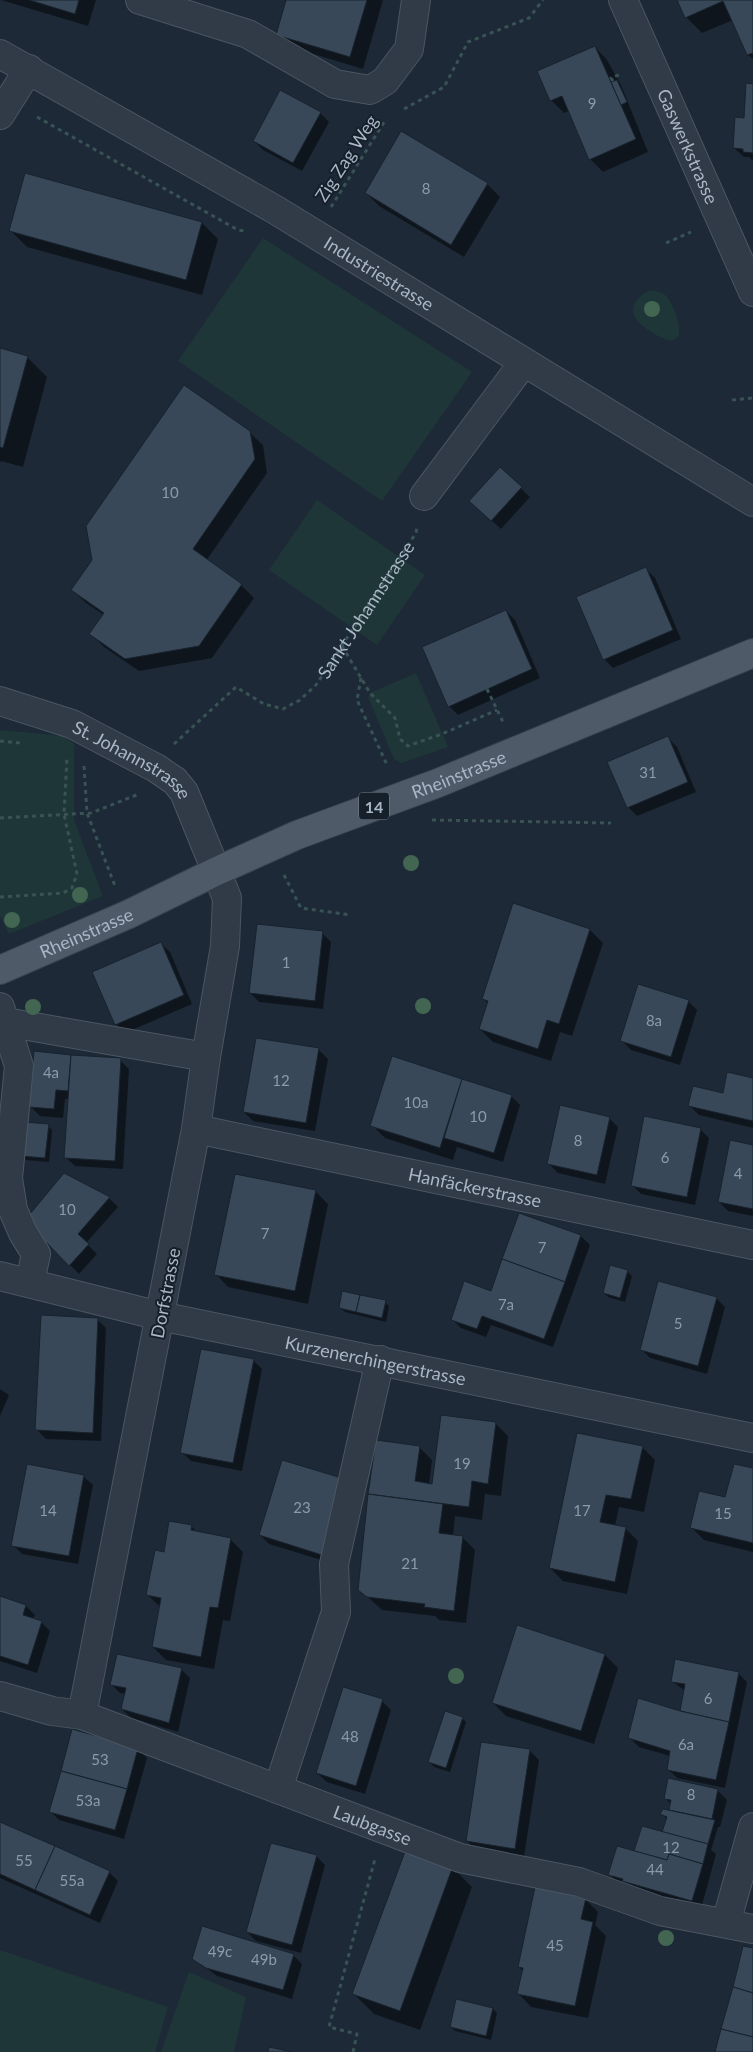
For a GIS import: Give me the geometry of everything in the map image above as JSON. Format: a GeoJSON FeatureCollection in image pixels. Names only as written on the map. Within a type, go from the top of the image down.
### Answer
{"type":"FeatureCollection","features":[{"type":"Feature","properties":{"kind":"main road","name":"Rheinstrasse"},"geometry":{"type":"LineString","coordinates":[[0,970],[130,914],[217,871],[297,835],[438,783],[753,652]]}},
{"type":"Feature","properties":{"kind":"street"},"geometry":{"type":"LineString","coordinates":[[140,0],[248,34],[335,84],[370,90],[385,80],[409,49],[416,0]]}},
{"type":"Feature","properties":{"kind":"street","name":"Gaswerkstrasse"},"geometry":{"type":"LineString","coordinates":[[623,0],[753,292]]}},
{"type":"Feature","properties":{"kind":"street","name":"Industriestrasse"},"geometry":{"type":"LineString","coordinates":[[0,54],[314,233],[753,502]]}},
{"type":"Feature","properties":{"kind":"street"},"geometry":{"type":"LineString","coordinates":[[4,108],[29,69]]}},
{"type":"Feature","properties":{"kind":"street"},"geometry":{"type":"LineString","coordinates":[[424,496],[524,362]]}},
{"type":"Feature","properties":{"kind":"street","name":"St. Johannstrasse"},"geometry":{"type":"LineString","coordinates":[[0,701],[72,724],[166,775],[184,792],[217,871]]}},
{"type":"Feature","properties":{"kind":"street","name":"Dorfstrasse"},"geometry":{"type":"LineString","coordinates":[[82,1715],[196,1129],[225,946],[227,898],[217,871]]}},
{"type":"Feature","properties":{"kind":"street"},"geometry":{"type":"LineString","coordinates":[[30,1282],[36,1254],[23,1233],[13,1210],[8,1178],[19,1066],[3,1015],[206,1057]]}},
{"type":"Feature","properties":{"kind":"street","name":"Hanfäckerstrasse"},"geometry":{"type":"LineString","coordinates":[[196,1129],[753,1245]]}},
{"type":"Feature","properties":{"kind":"street","name":"Kurzenerchingerstrasse"},"geometry":{"type":"LineString","coordinates":[[0,1276],[160,1316],[753,1438]]}},
{"type":"Feature","properties":{"kind":"street"},"geometry":{"type":"LineString","coordinates":[[278,1789],[336,1612],[334,1564],[380,1360]]}},
{"type":"Feature","properties":{"kind":"street","name":"Laubgasse"},"geometry":{"type":"LineString","coordinates":[[0,1696],[52,1711],[82,1715],[460,1858],[579,1882],[660,1911],[753,1929]]}},
{"type":"Feature","properties":{"kind":"street"},"geometry":{"type":"LineString","coordinates":[[726,1923],[753,1827]]}},
{"type":"Feature","properties":{"kind":"path","name":"Zig Zag Weg"},"geometry":{"type":"LineString","coordinates":[[401,110],[444,87],[468,42],[529,18],[543,0]]}},
{"type":"Feature","properties":{"kind":"path"},"geometry":{"type":"LineString","coordinates":[[4,108],[238,230],[251,231]]}},
{"type":"Feature","properties":{"kind":"path","name":"Zig Zag Weg"},"geometry":{"type":"LineString","coordinates":[[314,233],[384,120],[393,115]]}},
{"type":"Feature","properties":{"kind":"path"},"geometry":{"type":"LineString","coordinates":[[666,243],[697,230]]}},
{"type":"Feature","properties":{"kind":"path"},"geometry":{"type":"LineString","coordinates":[[732,400],[753,398]]}},
{"type":"Feature","properties":{"kind":"path","name":"Sankt Johannstrasse"},"geometry":{"type":"LineString","coordinates":[[166,775],[178,739],[236,687],[264,704],[283,710],[300,700],[316,685],[416,533],[424,496]]}},
{"type":"Feature","properties":{"kind":"path"},"geometry":{"type":"LineString","coordinates":[[342,646],[370,694],[395,718],[400,739],[408,746],[442,734],[497,710]]}},
{"type":"Feature","properties":{"kind":"path"},"geometry":{"type":"LineString","coordinates":[[361,678],[357,700],[391,775]]}},
{"type":"Feature","properties":{"kind":"path"},"geometry":{"type":"LineString","coordinates":[[487,689],[504,724]]}},
{"type":"Feature","properties":{"kind":"path"},"geometry":{"type":"LineString","coordinates":[[0,741],[29,744]]}},
{"type":"Feature","properties":{"kind":"path"},"geometry":{"type":"LineString","coordinates":[[0,897],[64,893],[72,888],[76,874],[64,814],[68,749]]}},
{"type":"Feature","properties":{"kind":"path"},"geometry":{"type":"LineString","coordinates":[[83,760],[87,813],[118,894]]}},
{"type":"Feature","properties":{"kind":"path"},"geometry":{"type":"LineString","coordinates":[[0,818],[87,813],[166,775]]}},
{"type":"Feature","properties":{"kind":"path"},"geometry":{"type":"LineString","coordinates":[[422,820],[611,823]]}},
{"type":"Feature","properties":{"kind":"path"},"geometry":{"type":"LineString","coordinates":[[284,874],[301,908],[351,915]]}},
{"type":"Feature","properties":{"kind":"path"},"geometry":{"type":"LineString","coordinates":[[353,2052],[357,2034],[329,2027],[383,1829]]}},
{"type":"Feature","properties":{"kind":"green space"},"geometry":{"type":"Polygon","coordinates":[[[263,238],[472,372],[382,501],[178,361],[263,238]]]}},
{"type":"Feature","properties":{"kind":"green space"},"geometry":{"type":"Polygon","coordinates":[[[650,290],[662,293],[673,306],[679,336],[672,341],[653,333],[637,320],[634,313],[634,305],[639,298],[650,290]]]}},
{"type":"Feature","properties":{"kind":"green space"},"geometry":{"type":"Polygon","coordinates":[[[317,500],[425,575],[377,645],[269,570],[317,500]]]}},
{"type":"Feature","properties":{"kind":"green space"},"geometry":{"type":"Polygon","coordinates":[[[416,673],[448,747],[401,763],[394,759],[368,697],[370,693],[416,673]]]}},
{"type":"Feature","properties":{"kind":"green space"},"geometry":{"type":"Polygon","coordinates":[[[0,730],[63,736],[74,744],[74,820],[103,896],[9,934],[0,916],[0,730]]]}},
{"type":"Feature","properties":{"kind":"green space"},"geometry":{"type":"Polygon","coordinates":[[[0,1950],[168,2007],[155,2052],[0,2052],[0,1950]]]}},
{"type":"Feature","properties":{"kind":"green space"},"geometry":{"type":"Polygon","coordinates":[[[189,1972],[246,1997],[234,2052],[161,2052],[189,1972]]]}},
{"type":"Feature","properties":{"kind":"building"},"geometry":{"type":"Polygon","coordinates":[[[29,0],[79,0],[75,14],[29,0]]]}},
{"type":"Feature","properties":{"kind":"building"},"geometry":{"type":"Polygon","coordinates":[[[286,0],[367,0],[350,57],[276,35],[286,0]]]}},
{"type":"Feature","properties":{"kind":"building"},"geometry":{"type":"Polygon","coordinates":[[[677,0],[753,0],[753,53],[747,55],[723,1],[685,18],[677,0]]]}},
{"type":"Feature","properties":{"kind":"building"},"geometry":{"type":"Polygon","coordinates":[[[595,46],[636,139],[589,160],[562,96],[550,101],[537,71],[595,46]]]}},
{"type":"Feature","properties":{"kind":"building"},"geometry":{"type":"Polygon","coordinates":[[[617,80],[627,102],[621,105],[611,82],[617,80]]]}},
{"type":"Feature","properties":{"kind":"building"},"geometry":{"type":"Polygon","coordinates":[[[746,83],[753,84],[753,153],[733,148],[735,117],[744,118],[746,83]]]}},
{"type":"Feature","properties":{"kind":"building"},"geometry":{"type":"Polygon","coordinates":[[[280,90],[321,112],[293,163],[253,141],[280,90]]]}},
{"type":"Feature","properties":{"kind":"building"},"geometry":{"type":"Polygon","coordinates":[[[401,131],[488,183],[451,245],[365,193],[401,131]]]}},
{"type":"Feature","properties":{"kind":"building"},"geometry":{"type":"Polygon","coordinates":[[[25,173],[202,222],[186,280],[9,231],[25,173]]]}},
{"type":"Feature","properties":{"kind":"building"},"geometry":{"type":"Polygon","coordinates":[[[0,348],[28,356],[3,448],[0,447],[0,348]]]}},
{"type":"Feature","properties":{"kind":"building"},"geometry":{"type":"Polygon","coordinates":[[[184,385],[250,431],[255,459],[193,549],[242,584],[199,646],[125,659],[89,634],[104,613],[71,590],[92,560],[86,526],[184,385]]]}},
{"type":"Feature","properties":{"kind":"building"},"geometry":{"type":"Polygon","coordinates":[[[500,467],[522,487],[491,521],[469,501],[500,467]]]}},
{"type":"Feature","properties":{"kind":"building"},"geometry":{"type":"Polygon","coordinates":[[[646,567],[673,630],[603,660],[576,597],[646,567]]]}},
{"type":"Feature","properties":{"kind":"building"},"geometry":{"type":"Polygon","coordinates":[[[506,610],[532,669],[448,707],[422,647],[506,610]]]}},
{"type":"Feature","properties":{"kind":"building"},"geometry":{"type":"Polygon","coordinates":[[[668,736],[688,782],[627,808],[607,762],[668,736]]]}},
{"type":"Feature","properties":{"kind":"building"},"geometry":{"type":"Polygon","coordinates":[[[513,903],[590,929],[559,1024],[547,1020],[538,1049],[479,1029],[488,1001],[482,999],[513,903]]]}},
{"type":"Feature","properties":{"kind":"building"},"geometry":{"type":"Polygon","coordinates":[[[257,924],[323,931],[315,1001],[249,993],[257,924]]]}},
{"type":"Feature","properties":{"kind":"building"},"geometry":{"type":"Polygon","coordinates":[[[161,942],[184,995],[115,1025],[92,972],[161,942]]]}},
{"type":"Feature","properties":{"kind":"building"},"geometry":{"type":"Polygon","coordinates":[[[638,984],[689,1000],[671,1057],[620,1041],[638,984]]]}},
{"type":"Feature","properties":{"kind":"building"},"geometry":{"type":"Polygon","coordinates":[[[256,1038],[319,1048],[306,1123],[243,1112],[256,1038]]]}},
{"type":"Feature","properties":{"kind":"building"},"geometry":{"type":"Polygon","coordinates":[[[34,1051],[71,1055],[68,1091],[56,1090],[54,1109],[29,1107],[34,1051]]]}},
{"type":"Feature","properties":{"kind":"building"},"geometry":{"type":"Polygon","coordinates":[[[71,1055],[121,1058],[115,1161],[64,1158],[71,1055]]]}},
{"type":"Feature","properties":{"kind":"building"},"geometry":{"type":"Polygon","coordinates":[[[392,1056],[462,1079],[440,1148],[370,1126],[392,1056]]]}},
{"type":"Feature","properties":{"kind":"building"},"geometry":{"type":"Polygon","coordinates":[[[727,1072],[753,1078],[753,1121],[688,1106],[693,1086],[723,1093],[727,1072]]]}},
{"type":"Feature","properties":{"kind":"building"},"geometry":{"type":"Polygon","coordinates":[[[462,1079],[512,1095],[494,1153],[444,1138],[462,1079]]]}},
{"type":"Feature","properties":{"kind":"building"},"geometry":{"type":"Polygon","coordinates":[[[560,1105],[610,1117],[597,1175],[547,1164],[560,1105]]]}},
{"type":"Feature","properties":{"kind":"building"},"geometry":{"type":"Polygon","coordinates":[[[644,1116],[701,1128],[687,1197],[631,1186],[644,1116]]]}},
{"type":"Feature","properties":{"kind":"building"},"geometry":{"type":"Polygon","coordinates":[[[23,1122],[49,1124],[45,1158],[20,1156],[23,1122]]]}},
{"type":"Feature","properties":{"kind":"building"},"geometry":{"type":"Polygon","coordinates":[[[730,1140],[753,1145],[753,1209],[718,1202],[730,1140]]]}},
{"type":"Feature","properties":{"kind":"building"},"geometry":{"type":"Polygon","coordinates":[[[64,1173],[110,1197],[78,1234],[89,1244],[69,1266],[25,1220],[64,1173]]]}},
{"type":"Feature","properties":{"kind":"building"},"geometry":{"type":"Polygon","coordinates":[[[235,1174],[316,1190],[295,1291],[214,1275],[235,1174]]]}},
{"type":"Feature","properties":{"kind":"building"},"geometry":{"type":"Polygon","coordinates":[[[519,1213],[581,1235],[565,1282],[502,1259],[519,1213]]]}},
{"type":"Feature","properties":{"kind":"building"},"geometry":{"type":"Polygon","coordinates":[[[502,1259],[565,1282],[544,1339],[482,1316],[477,1329],[451,1320],[464,1281],[491,1291],[502,1259]]]}},
{"type":"Feature","properties":{"kind":"building"},"geometry":{"type":"Polygon","coordinates":[[[610,1265],[628,1270],[620,1298],[603,1293],[610,1265]]]}},
{"type":"Feature","properties":{"kind":"building"},"geometry":{"type":"Polygon","coordinates":[[[658,1281],[717,1297],[698,1366],[640,1350],[658,1281]]]}},
{"type":"Feature","properties":{"kind":"building"},"geometry":{"type":"Polygon","coordinates":[[[342,1291],[360,1295],[356,1312],[339,1308],[342,1291]]]}},
{"type":"Feature","properties":{"kind":"building"},"geometry":{"type":"Polygon","coordinates":[[[360,1295],[386,1300],[382,1318],[356,1312],[360,1295]]]}},
{"type":"Feature","properties":{"kind":"building"},"geometry":{"type":"Polygon","coordinates":[[[41,1315],[98,1318],[93,1433],[35,1430],[41,1315]]]}},
{"type":"Feature","properties":{"kind":"building"},"geometry":{"type":"Polygon","coordinates":[[[201,1349],[254,1359],[233,1463],[180,1453],[201,1349]]]}},
{"type":"Feature","properties":{"kind":"building"},"geometry":{"type":"Polygon","coordinates":[[[441,1415],[496,1422],[488,1484],[472,1481],[469,1507],[368,1494],[376,1440],[420,1446],[415,1481],[432,1484],[441,1415]]]}},
{"type":"Feature","properties":{"kind":"building"},"geometry":{"type":"Polygon","coordinates":[[[577,1433],[643,1446],[631,1499],[606,1495],[600,1522],[626,1527],[615,1582],[549,1568],[577,1433]]]}},
{"type":"Feature","properties":{"kind":"building"},"geometry":{"type":"Polygon","coordinates":[[[282,1460],[345,1479],[322,1555],[259,1535],[282,1460]]]}},
{"type":"Feature","properties":{"kind":"building"},"geometry":{"type":"Polygon","coordinates":[[[27,1464],[84,1475],[69,1556],[11,1546],[27,1464]]]}},
{"type":"Feature","properties":{"kind":"building"},"geometry":{"type":"Polygon","coordinates":[[[734,1464],[753,1468],[753,1543],[690,1528],[699,1491],[725,1497],[734,1464]]]}},
{"type":"Feature","properties":{"kind":"building"},"geometry":{"type":"Polygon","coordinates":[[[368,1494],[443,1504],[439,1533],[463,1536],[454,1611],[424,1607],[425,1604],[367,1597],[358,1590],[368,1494]]]}},
{"type":"Feature","properties":{"kind":"building"},"geometry":{"type":"Polygon","coordinates":[[[169,1521],[192,1525],[191,1530],[231,1538],[218,1608],[210,1607],[201,1657],[152,1647],[161,1598],[146,1595],[155,1550],[164,1552],[169,1521]]]}},
{"type":"Feature","properties":{"kind":"building"},"geometry":{"type":"Polygon","coordinates":[[[0,1596],[26,1605],[23,1615],[42,1621],[28,1665],[0,1656],[0,1596]]]}},
{"type":"Feature","properties":{"kind":"building"},"geometry":{"type":"Polygon","coordinates":[[[517,1625],[605,1654],[581,1731],[492,1703],[517,1625]]]}},
{"type":"Feature","properties":{"kind":"building"},"geometry":{"type":"Polygon","coordinates":[[[117,1654],[182,1668],[169,1723],[121,1709],[126,1688],[110,1685],[117,1654]]]}},
{"type":"Feature","properties":{"kind":"building"},"geometry":{"type":"Polygon","coordinates":[[[675,1659],[739,1672],[729,1722],[680,1711],[685,1684],[671,1682],[675,1659]]]}},
{"type":"Feature","properties":{"kind":"building"},"geometry":{"type":"Polygon","coordinates":[[[343,1687],[383,1699],[356,1786],[316,1773],[343,1687]]]}},
{"type":"Feature","properties":{"kind":"building"},"geometry":{"type":"Polygon","coordinates":[[[638,1698],[680,1711],[729,1722],[716,1780],[667,1770],[670,1751],[628,1738],[638,1698]]]}},
{"type":"Feature","properties":{"kind":"building"},"geometry":{"type":"Polygon","coordinates":[[[445,1711],[463,1717],[446,1768],[428,1762],[445,1711]]]}},
{"type":"Feature","properties":{"kind":"building"},"geometry":{"type":"Polygon","coordinates":[[[72,1729],[138,1748],[127,1789],[61,1771],[72,1729]]]}},
{"type":"Feature","properties":{"kind":"building"},"geometry":{"type":"Polygon","coordinates":[[[481,1742],[530,1749],[515,1849],[466,1841],[481,1742]]]}},
{"type":"Feature","properties":{"kind":"building"},"geometry":{"type":"Polygon","coordinates":[[[61,1771],[127,1789],[115,1830],[49,1812],[61,1771]]]}},
{"type":"Feature","properties":{"kind":"building"},"geometry":{"type":"Polygon","coordinates":[[[668,1778],[718,1789],[712,1819],[669,1810],[671,1800],[664,1799],[668,1778]]]}},
{"type":"Feature","properties":{"kind":"building"},"geometry":{"type":"Polygon","coordinates":[[[663,1809],[715,1820],[708,1844],[662,1832],[667,1817],[660,1814],[663,1809]]]}},
{"type":"Feature","properties":{"kind":"building"},"geometry":{"type":"Polygon","coordinates":[[[0,1822],[55,1846],[35,1890],[0,1874],[0,1822]]]}},
{"type":"Feature","properties":{"kind":"building"},"geometry":{"type":"Polygon","coordinates":[[[642,1826],[708,1844],[703,1864],[669,1854],[667,1860],[634,1851],[642,1826]]]}},
{"type":"Feature","properties":{"kind":"building"},"geometry":{"type":"Polygon","coordinates":[[[271,1843],[317,1855],[292,1945],[246,1932],[271,1843]]]}},
{"type":"Feature","properties":{"kind":"building"},"geometry":{"type":"Polygon","coordinates":[[[55,1846],[110,1871],[90,1915],[35,1890],[55,1846]]]}},
{"type":"Feature","properties":{"kind":"building"},"geometry":{"type":"Polygon","coordinates":[[[617,1846],[667,1860],[669,1854],[703,1864],[692,1901],[622,1881],[623,1879],[608,1875],[617,1846]]]}},
{"type":"Feature","properties":{"kind":"building"},"geometry":{"type":"Polygon","coordinates":[[[406,1849],[453,1866],[400,2011],[352,1994],[406,1849]]]}},
{"type":"Feature","properties":{"kind":"building"},"geometry":{"type":"Polygon","coordinates":[[[535,1887],[586,1898],[581,1919],[593,1922],[575,2006],[517,1994],[523,1968],[518,1967],[535,1887]]]}},
{"type":"Feature","properties":{"kind":"building"},"geometry":{"type":"Polygon","coordinates":[[[202,1926],[294,1954],[283,1990],[206,1968],[192,1959],[202,1926]]]}},
{"type":"Feature","properties":{"kind":"building"},"geometry":{"type":"Polygon","coordinates":[[[743,1946],[753,1948],[753,1993],[733,1987],[743,1946]]]}},
{"type":"Feature","properties":{"kind":"building"},"geometry":{"type":"Polygon","coordinates":[[[733,1987],[753,1993],[753,2037],[721,2029],[733,1987]]]}},
{"type":"Feature","properties":{"kind":"building"},"geometry":{"type":"Polygon","coordinates":[[[456,1999],[493,2008],[486,2036],[450,2027],[456,1999]]]}},
{"type":"Feature","properties":{"kind":"building"},"geometry":{"type":"Polygon","coordinates":[[[721,2029],[753,2037],[753,2052],[715,2052],[721,2029]]]}},
{"type":"Feature","properties":{"kind":"building"},"geometry":{"type":"Polygon","coordinates":[[[269,2047],[292,2052],[268,2052],[269,2047]]]}}]}
